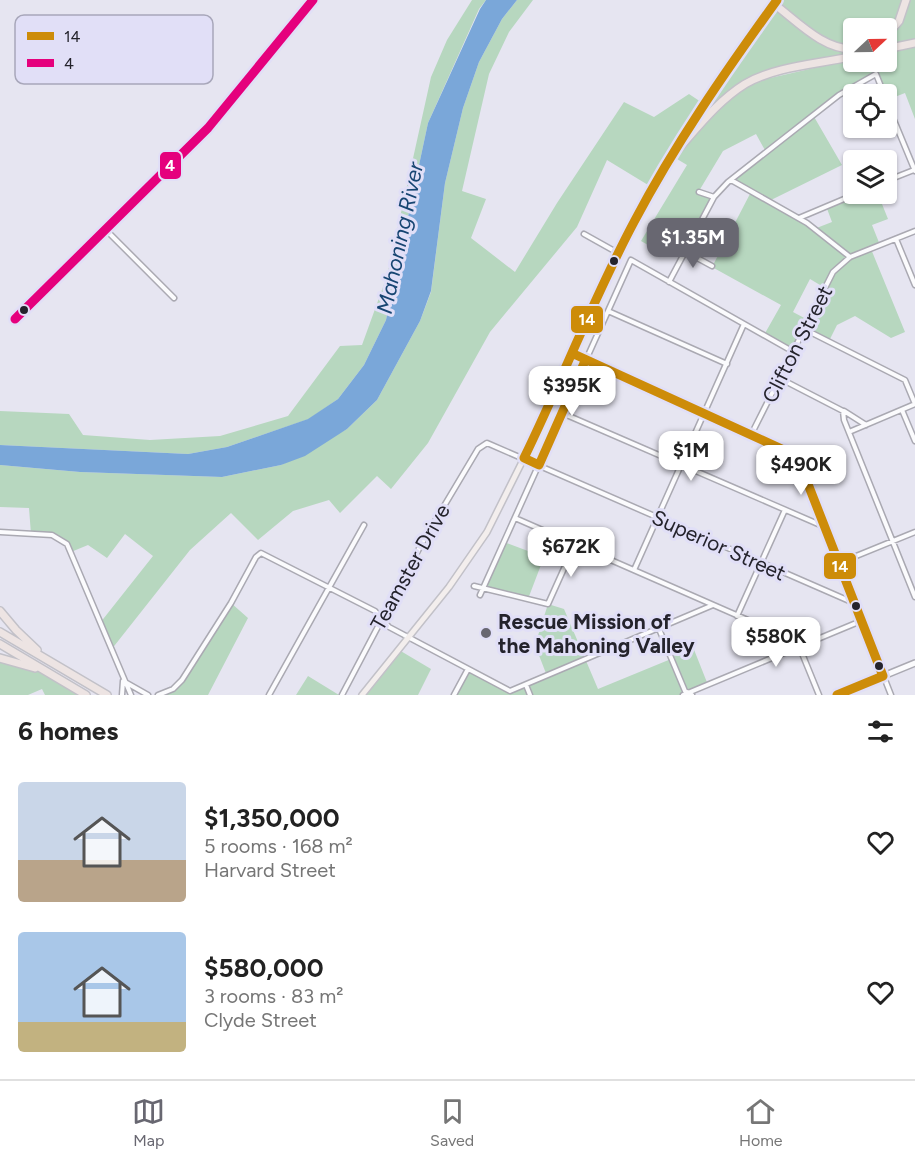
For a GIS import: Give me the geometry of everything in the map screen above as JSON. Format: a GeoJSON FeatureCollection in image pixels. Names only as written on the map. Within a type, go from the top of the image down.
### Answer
{"type":"FeatureCollection","features":[{"type":"Feature","properties":{"kind":"highway"},"geometry":{"type":"LineString","coordinates":[[897,23],[906,0]]}},
{"type":"Feature","properties":{"kind":"highway"},"geometry":{"type":"LineString","coordinates":[[776,2],[831,45],[843,47]]}},
{"type":"Feature","properties":{"kind":"highway"},"geometry":{"type":"LineString","coordinates":[[897,47],[915,43]]}},
{"type":"Feature","properties":{"kind":"highway"},"geometry":{"type":"LineString","coordinates":[[672,156],[718,106],[746,84],[766,76],[843,58]]}},
{"type":"Feature","properties":{"kind":"highway"},"geometry":{"type":"LineString","coordinates":[[0,611],[16,630],[50,662]]}},
{"type":"Feature","properties":{"kind":"highway"},"geometry":{"type":"LineString","coordinates":[[0,632],[107,695]]}},
{"type":"Feature","properties":{"kind":"highway"},"geometry":{"type":"LineString","coordinates":[[0,644],[86,695]]}},
{"type":"Feature","properties":{"kind":"highway"},"geometry":{"type":"LineString","coordinates":[[0,658],[51,674]]}},
{"type":"Feature","properties":{"kind":"main road"},"geometry":{"type":"LineString","coordinates":[[362,695],[475,551],[524,458],[618,253],[672,156],[722,78],[776,2]]}},
{"type":"Feature","properties":{"kind":"main road"},"geometry":{"type":"LineString","coordinates":[[573,347],[576,355],[585,361]]}},
{"type":"Feature","properties":{"kind":"main road"},"geometry":{"type":"LineString","coordinates":[[837,695],[915,663]]}},
{"type":"Feature","properties":{"kind":"street"},"geometry":{"type":"LineString","coordinates":[[15,319],[107,231],[214,122],[314,0]]}},
{"type":"Feature","properties":{"kind":"street"},"geometry":{"type":"LineString","coordinates":[[858,84],[876,74],[880,84]]}},
{"type":"Feature","properties":{"kind":"street"},"geometry":{"type":"LineString","coordinates":[[669,282],[714,197],[731,180],[843,93]]}},
{"type":"Feature","properties":{"kind":"street"},"geometry":{"type":"LineString","coordinates":[[897,127],[915,170],[897,177]]}},
{"type":"Feature","properties":{"kind":"street"},"geometry":{"type":"LineString","coordinates":[[731,180],[799,218],[850,257],[915,231]]}},
{"type":"Feature","properties":{"kind":"street"},"geometry":{"type":"LineString","coordinates":[[699,192],[714,197]]}},
{"type":"Feature","properties":{"kind":"street"},"geometry":{"type":"LineString","coordinates":[[799,218],[843,199]]}},
{"type":"Feature","properties":{"kind":"street"},"geometry":{"type":"LineString","coordinates":[[107,231],[174,298]]}},
{"type":"Feature","properties":{"kind":"street"},"geometry":{"type":"LineString","coordinates":[[584,234],[618,253]]}},
{"type":"Feature","properties":{"kind":"street"},"geometry":{"type":"LineString","coordinates":[[896,238],[915,285]]}},
{"type":"Feature","properties":{"kind":"street"},"geometry":{"type":"LineString","coordinates":[[686,252],[712,267]]}},
{"type":"Feature","properties":{"kind":"street","name":"Clifton Street"},"geometry":{"type":"LineString","coordinates":[[751,435],[831,276],[850,257]]}},
{"type":"Feature","properties":{"kind":"street"},"geometry":{"type":"LineString","coordinates":[[480,595],[631,260],[792,351]]}},
{"type":"Feature","properties":{"kind":"street"},"geometry":{"type":"LineString","coordinates":[[608,311],[727,364]]}},
{"type":"Feature","properties":{"kind":"street"},"geometry":{"type":"LineString","coordinates":[[634,570],[744,324]]}},
{"type":"Feature","properties":{"kind":"street"},"geometry":{"type":"LineString","coordinates":[[804,329],[905,380],[915,404],[849,432]]}},
{"type":"Feature","properties":{"kind":"street"},"geometry":{"type":"LineString","coordinates":[[585,361],[796,456],[891,695]]}},
{"type":"Feature","properties":{"kind":"street"},"geometry":{"type":"LineString","coordinates":[[779,378],[866,425]]}},
{"type":"Feature","properties":{"kind":"street"},"geometry":{"type":"LineString","coordinates":[[902,410],[915,441]]}},
{"type":"Feature","properties":{"kind":"street"},"geometry":{"type":"LineString","coordinates":[[843,411],[849,432],[915,597]]}},
{"type":"Feature","properties":{"kind":"street"},"geometry":{"type":"LineString","coordinates":[[562,413],[784,512],[825,527]]}},
{"type":"Feature","properties":{"kind":"street","name":"Superior Street"},"geometry":{"type":"LineString","coordinates":[[484,444],[493,444],[854,603]]}},
{"type":"Feature","properties":{"kind":"street","name":"Teamster Drive"},"geometry":{"type":"LineString","coordinates":[[342,695],[440,512],[478,448],[484,444]]}},
{"type":"Feature","properties":{"kind":"street"},"geometry":{"type":"LineString","coordinates":[[737,616],[784,512]]}},
{"type":"Feature","properties":{"kind":"street"},"geometry":{"type":"LineString","coordinates":[[515,518],[791,639],[799,646],[819,695]]}},
{"type":"Feature","properties":{"kind":"street"},"geometry":{"type":"LineString","coordinates":[[269,695],[364,525]]}},
{"type":"Feature","properties":{"kind":"street"},"geometry":{"type":"LineString","coordinates":[[0,532],[46,533],[63,540],[71,552],[123,681],[131,695]]}},
{"type":"Feature","properties":{"kind":"street"},"geometry":{"type":"LineString","coordinates":[[839,563],[915,532]]}},
{"type":"Feature","properties":{"kind":"street"},"geometry":{"type":"LineString","coordinates":[[474,586],[548,604],[575,544]]}},
{"type":"Feature","properties":{"kind":"street"},"geometry":{"type":"LineString","coordinates":[[158,695],[173,689],[182,680],[259,554],[287,564],[375,611],[389,627],[510,691],[713,605]]}},
{"type":"Feature","properties":{"kind":"street"},"geometry":{"type":"LineString","coordinates":[[683,695],[861,621]]}},
{"type":"Feature","properties":{"kind":"street"},"geometry":{"type":"LineString","coordinates":[[659,629],[685,691],[690,694]]}},
{"type":"Feature","properties":{"kind":"street"},"geometry":{"type":"LineString","coordinates":[[454,695],[468,669]]}},
{"type":"Feature","properties":{"kind":"street"},"geometry":{"type":"LineString","coordinates":[[122,695],[123,681]]}},
{"type":"Feature","properties":{"kind":"street"},"geometry":{"type":"LineString","coordinates":[[123,681],[148,695]]}},
{"type":"Feature","properties":{"kind":"street"},"geometry":{"type":"LineString","coordinates":[[526,685],[530,695]]}},
{"type":"Feature","properties":{"kind":"green space"},"geometry":{"type":"Polygon","coordinates":[[[472,0],[486,0],[479,9],[428,123],[386,320],[364,365],[338,399],[309,419],[227,447],[188,454],[0,445],[0,411],[69,414],[83,435],[150,440],[220,436],[288,416],[340,346],[362,345],[387,276],[431,77],[447,40],[472,0]]]}},
{"type":"Feature","properties":{"kind":"green space"},"geometry":{"type":"Polygon","coordinates":[[[517,0],[533,0],[509,32],[489,74],[462,191],[486,199],[471,238],[515,272],[557,203],[624,102],[654,117],[689,94],[704,104],[777,0],[915,0],[915,40],[897,44],[897,18],[843,18],[843,56],[767,73],[745,88],[766,79],[843,61],[843,72],[897,72],[897,50],[915,45],[915,119],[905,93],[897,96],[897,84],[880,84],[876,75],[859,84],[843,84],[843,93],[813,115],[842,165],[769,201],[814,229],[832,222],[826,206],[843,199],[843,204],[882,204],[888,219],[872,225],[880,245],[871,249],[905,332],[891,338],[855,316],[837,325],[829,341],[804,329],[792,351],[764,335],[781,305],[712,267],[751,192],[731,180],[766,152],[756,134],[723,151],[699,191],[714,197],[695,235],[674,225],[660,252],[641,241],[687,165],[672,156],[653,188],[607,160],[577,227],[490,332],[428,443],[391,489],[377,476],[340,513],[329,500],[293,511],[258,540],[231,513],[190,550],[111,650],[100,623],[153,556],[125,534],[107,558],[88,545],[71,552],[57,536],[31,534],[29,508],[0,507],[0,465],[80,472],[222,477],[281,465],[347,429],[377,400],[420,321],[431,292],[445,183],[463,108],[479,62],[502,19],[517,0]],[[810,279],[793,312],[808,320],[825,288],[810,279]]]}},
{"type":"Feature","properties":{"kind":"green space"},"geometry":{"type":"Polygon","coordinates":[[[504,542],[544,557],[528,599],[483,589],[504,542]]]}},
{"type":"Feature","properties":{"kind":"green space"},"geometry":{"type":"Polygon","coordinates":[[[231,603],[248,618],[208,695],[158,695],[178,685],[231,603]]]}},
{"type":"Feature","properties":{"kind":"green space"},"geometry":{"type":"Polygon","coordinates":[[[548,604],[564,609],[598,689],[671,659],[668,652],[691,642],[708,685],[683,695],[454,695],[468,669],[510,691],[547,676],[535,645],[548,604]]]}},
{"type":"Feature","properties":{"kind":"green space"},"geometry":{"type":"Polygon","coordinates":[[[399,650],[431,669],[418,695],[362,695],[399,650]]]}},
{"type":"Feature","properties":{"kind":"green space"},"geometry":{"type":"Polygon","coordinates":[[[0,658],[51,674],[79,691],[76,695],[45,695],[42,689],[28,695],[0,695],[0,658]]]}},
{"type":"Feature","properties":{"kind":"green space"},"geometry":{"type":"Polygon","coordinates":[[[308,676],[339,695],[296,695],[308,676]]]}},
{"type":"Feature","properties":{"kind":"water"},"geometry":{"type":"Polygon","coordinates":[[[486,0],[517,0],[502,19],[479,62],[463,108],[445,183],[431,291],[420,321],[377,400],[347,429],[305,456],[281,465],[222,477],[80,472],[0,465],[0,445],[188,454],[227,447],[308,419],[338,399],[364,365],[386,320],[428,123],[486,0]]]}},
{"type":"Feature","properties":{"kind":"transit line","name":"4"},"geometry":{"type":"LineString","coordinates":[[15,319],[208,128],[313,0]]}},
{"type":"Feature","properties":{"kind":"transit line","name":"14"},"geometry":{"type":"LineString","coordinates":[[585,361],[539,465],[524,458],[605,280],[650,193],[701,109],[777,0]]}},
{"type":"Feature","properties":{"kind":"transit line","name":"14"},"geometry":{"type":"LineString","coordinates":[[576,355],[797,456]]}},
{"type":"Feature","properties":{"kind":"transit line","name":"14"},"geometry":{"type":"LineString","coordinates":[[797,456],[883,676]]}},
{"type":"Feature","properties":{"kind":"transit line","name":"14"},"geometry":{"type":"LineString","coordinates":[[837,695],[883,676]]}},
{"type":"Feature","properties":{"kind":"place","name":"Rescue Mission of the Mahoning Valley"},"geometry":{"type":"Point","coordinates":[486,633]}},
{"type":"Feature","properties":{"kind":"water label","name":"Mahoning River"},"geometry":{"type":"Point","coordinates":[400,238]}}]}
